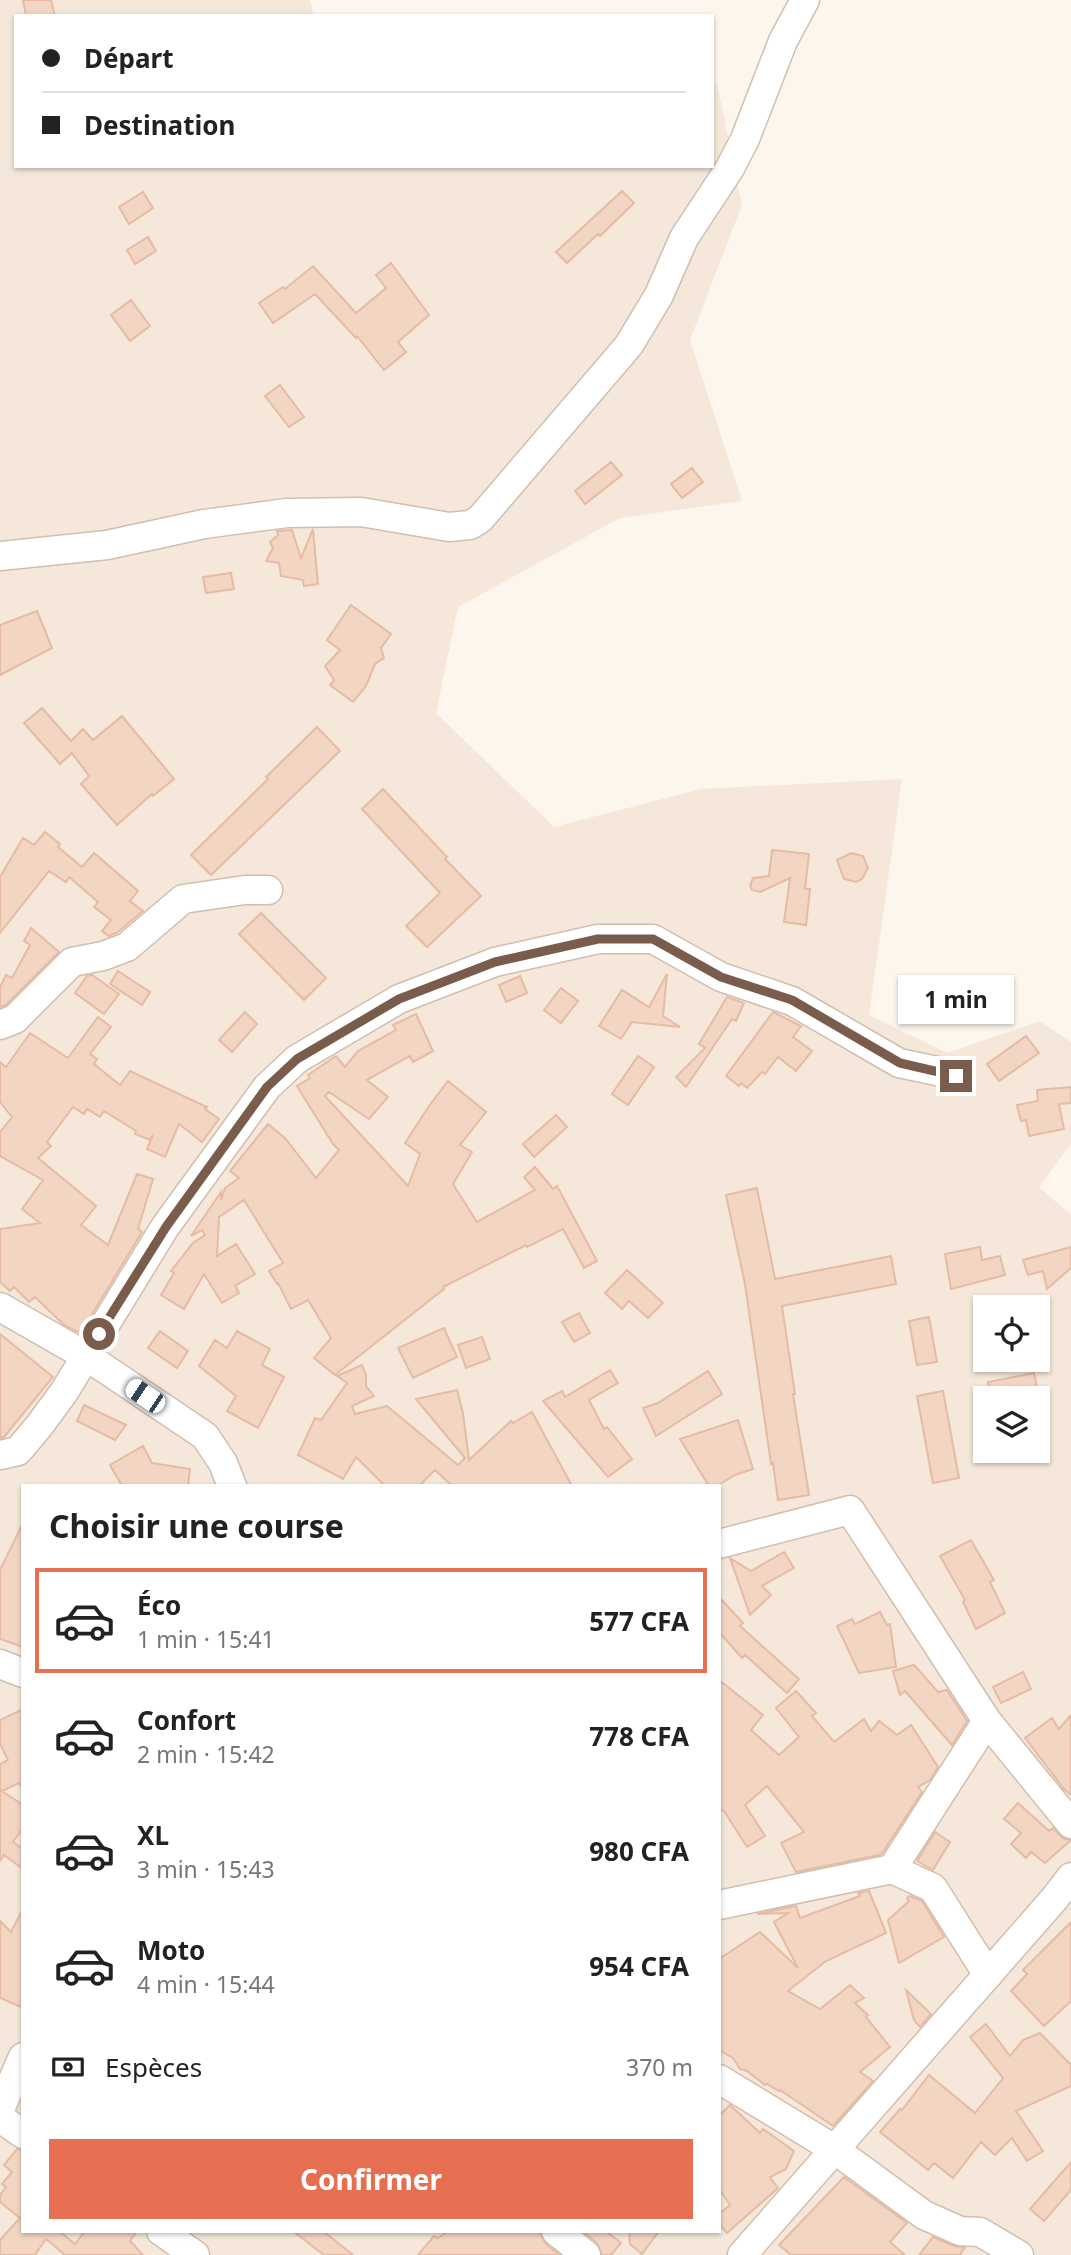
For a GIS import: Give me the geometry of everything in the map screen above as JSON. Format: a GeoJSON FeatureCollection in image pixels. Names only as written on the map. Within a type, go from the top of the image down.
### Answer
{"type":"FeatureCollection","features":[{"type":"Feature","properties":{"kind":"street"},"geometry":{"type":"LineString","coordinates":[[0,556],[107,545],[204,524],[287,513],[361,513],[449,527],[470,525],[480,519],[629,345],[640,328],[659,295],[684,238],[730,168],[745,139],[776,57],[805,0]]}},
{"type":"Feature","properties":{"kind":"street"},"geometry":{"type":"LineString","coordinates":[[0,1025],[15,1019],[72,962],[103,957],[127,947],[183,899],[245,890],[268,890]]}},
{"type":"Feature","properties":{"kind":"street"},"geometry":{"type":"LineString","coordinates":[[0,1455],[18,1451],[64,1392],[166,1227],[267,1087],[297,1059],[399,999],[495,962],[598,939],[653,939],[721,977],[792,1000],[900,1063],[956,1076]]}},
{"type":"Feature","properties":{"kind":"street"},"geometry":{"type":"LineString","coordinates":[[0,1307],[86,1356],[205,1436],[223,1463],[231,1484]]}},
{"type":"Feature","properties":{"kind":"street"},"geometry":{"type":"LineString","coordinates":[[721,1543],[850,1510],[987,1721],[1071,1824]]}},
{"type":"Feature","properties":{"kind":"street"},"geometry":{"type":"LineString","coordinates":[[0,1664],[21,1672]]}},
{"type":"Feature","properties":{"kind":"street"},"geometry":{"type":"LineString","coordinates":[[892,1869],[987,1721]]}},
{"type":"Feature","properties":{"kind":"street"},"geometry":{"type":"LineString","coordinates":[[721,1905],[892,1869],[933,1888],[988,1975]]}},
{"type":"Feature","properties":{"kind":"street"},"geometry":{"type":"LineString","coordinates":[[743,2255],[1071,1877]]}},
{"type":"Feature","properties":{"kind":"street"},"geometry":{"type":"LineString","coordinates":[[0,2109],[21,2062]]}},
{"type":"Feature","properties":{"kind":"street"},"geometry":{"type":"LineString","coordinates":[[721,2080],[834,2149],[924,2215],[960,2231],[980,2232],[1019,2255]]}},
{"type":"Feature","properties":{"kind":"street"},"geometry":{"type":"LineString","coordinates":[[0,2118],[21,2133]]}},
{"type":"Feature","properties":{"kind":"street"},"geometry":{"type":"LineString","coordinates":[[164,2233],[195,2255]]}},
{"type":"Feature","properties":{"kind":"street"},"geometry":{"type":"LineString","coordinates":[[558,2233],[586,2255]]}},
{"type":"Feature","properties":{"kind":"shaded area"},"geometry":{"type":"Polygon","coordinates":[[[0,0],[310,0],[314,14],[14,14],[14,168],[714,168],[714,84],[717,83],[742,205],[690,340],[742,501],[620,518],[458,607],[436,713],[554,827],[701,789],[902,779],[869,1015],[947,1053],[1040,1021],[1071,1042],[1071,1144],[1039,1187],[1071,1215],[1071,2255],[0,2255],[0,0]]]}},
{"type":"Feature","properties":{"kind":"building"},"geometry":{"type":"Polygon","coordinates":[[[23,0],[51,0],[54,14],[26,14],[23,0]]]}},
{"type":"Feature","properties":{"kind":"building"},"geometry":{"type":"Polygon","coordinates":[[[622,191],[634,203],[567,263],[556,252],[622,191]]]}},
{"type":"Feature","properties":{"kind":"building"},"geometry":{"type":"Polygon","coordinates":[[[143,192],[153,208],[129,224],[119,207],[143,192]]]}},
{"type":"Feature","properties":{"kind":"building"},"geometry":{"type":"Polygon","coordinates":[[[148,237],[156,251],[135,264],[127,250],[148,237]]]}},
{"type":"Feature","properties":{"kind":"building"},"geometry":{"type":"Polygon","coordinates":[[[391,263],[429,315],[398,342],[406,352],[384,370],[357,336],[356,338],[315,294],[273,323],[259,303],[283,287],[285,289],[313,266],[356,313],[386,288],[376,275],[391,263]]]}},
{"type":"Feature","properties":{"kind":"building"},"geometry":{"type":"Polygon","coordinates":[[[131,300],[150,326],[130,341],[111,315],[131,300]]]}},
{"type":"Feature","properties":{"kind":"building"},"geometry":{"type":"Polygon","coordinates":[[[280,385],[304,417],[289,427],[265,396],[280,385]]]}},
{"type":"Feature","properties":{"kind":"building"},"geometry":{"type":"Polygon","coordinates":[[[611,462],[622,475],[585,504],[575,491],[611,462]]]}},
{"type":"Feature","properties":{"kind":"building"},"geometry":{"type":"Polygon","coordinates":[[[692,468],[703,482],[682,498],[671,484],[692,468]]]}},
{"type":"Feature","properties":{"kind":"building"},"geometry":{"type":"Polygon","coordinates":[[[313,529],[318,584],[304,586],[303,580],[281,576],[279,563],[266,561],[273,548],[270,542],[278,535],[277,531],[292,530],[301,558],[313,529]]]}},
{"type":"Feature","properties":{"kind":"building"},"geometry":{"type":"Polygon","coordinates":[[[231,573],[234,589],[206,593],[203,577],[231,573]]]}},
{"type":"Feature","properties":{"kind":"building"},"geometry":{"type":"Polygon","coordinates":[[[351,605],[391,634],[381,648],[384,658],[375,664],[366,686],[353,702],[330,685],[334,680],[325,666],[340,650],[327,640],[351,605]]]}},
{"type":"Feature","properties":{"kind":"building"},"geometry":{"type":"Polygon","coordinates":[[[37,611],[52,648],[0,675],[0,625],[37,611]]]}},
{"type":"Feature","properties":{"kind":"building"},"geometry":{"type":"Polygon","coordinates":[[[42,708],[71,741],[83,729],[93,740],[122,716],[174,779],[153,796],[152,794],[117,825],[81,784],[89,776],[72,753],[60,764],[24,723],[42,708]]]}},
{"type":"Feature","properties":{"kind":"building"},"geometry":{"type":"Polygon","coordinates":[[[317,727],[340,751],[211,875],[191,855],[317,727]]]}},
{"type":"Feature","properties":{"kind":"building"},"geometry":{"type":"Polygon","coordinates":[[[383,789],[481,896],[427,947],[406,926],[440,893],[362,809],[383,789]]]}},
{"type":"Feature","properties":{"kind":"building"},"geometry":{"type":"Polygon","coordinates":[[[45,832],[82,867],[94,853],[138,891],[130,901],[143,911],[118,932],[109,936],[102,931],[111,920],[94,907],[98,902],[69,877],[66,882],[49,871],[0,933],[0,877],[23,838],[34,845],[45,832]]]}},
{"type":"Feature","properties":{"kind":"building"},"geometry":{"type":"Polygon","coordinates":[[[772,850],[809,854],[805,889],[810,889],[806,925],[784,922],[790,878],[760,892],[752,890],[750,886],[753,878],[769,876],[772,850]]]}},
{"type":"Feature","properties":{"kind":"building"},"geometry":{"type":"Polygon","coordinates":[[[851,853],[863,856],[868,868],[862,879],[856,882],[844,879],[837,860],[851,853]]]}},
{"type":"Feature","properties":{"kind":"building"},"geometry":{"type":"Polygon","coordinates":[[[261,913],[326,978],[304,1000],[239,934],[261,913]]]}},
{"type":"Feature","properties":{"kind":"building"},"geometry":{"type":"Polygon","coordinates":[[[31,928],[59,952],[6,1005],[0,1007],[0,987],[6,975],[12,978],[30,945],[24,941],[31,928]]]}},
{"type":"Feature","properties":{"kind":"building"},"geometry":{"type":"Polygon","coordinates":[[[118,971],[150,992],[142,1005],[110,984],[118,971]]]}},
{"type":"Feature","properties":{"kind":"building"},"geometry":{"type":"Polygon","coordinates":[[[667,974],[663,1016],[680,1027],[632,1022],[621,1039],[599,1026],[622,990],[649,1007],[667,974]]]}},
{"type":"Feature","properties":{"kind":"building"},"geometry":{"type":"Polygon","coordinates":[[[92,975],[119,994],[104,1014],[75,993],[87,976],[92,975]]]}},
{"type":"Feature","properties":{"kind":"building"},"geometry":{"type":"Polygon","coordinates":[[[520,976],[527,993],[506,1002],[499,985],[520,976]]]}},
{"type":"Feature","properties":{"kind":"building"},"geometry":{"type":"Polygon","coordinates":[[[561,988],[578,1001],[561,1023],[544,1010],[561,988]]]}},
{"type":"Feature","properties":{"kind":"building"},"geometry":{"type":"Polygon","coordinates":[[[727,997],[744,1003],[736,1021],[732,1019],[686,1087],[676,1077],[705,1048],[699,1044],[727,997]]]}},
{"type":"Feature","properties":{"kind":"building"},"geometry":{"type":"Polygon","coordinates":[[[245,1012],[257,1024],[232,1052],[219,1040],[245,1012]]]}},
{"type":"Feature","properties":{"kind":"building"},"geometry":{"type":"Polygon","coordinates":[[[773,1012],[801,1026],[793,1037],[812,1051],[796,1071],[778,1057],[765,1074],[762,1072],[747,1088],[741,1083],[739,1086],[726,1076],[773,1012]]]}},
{"type":"Feature","properties":{"kind":"building"},"geometry":{"type":"Polygon","coordinates":[[[416,1014],[433,1051],[413,1062],[410,1056],[367,1080],[388,1097],[369,1119],[329,1092],[325,1096],[408,1186],[420,1154],[405,1143],[448,1081],[486,1112],[460,1145],[472,1152],[453,1184],[477,1222],[535,1190],[524,1177],[535,1167],[553,1189],[557,1186],[597,1261],[584,1268],[563,1229],[527,1247],[526,1245],[443,1287],[444,1289],[335,1375],[314,1358],[331,1338],[308,1300],[291,1309],[269,1271],[283,1263],[244,1200],[219,1217],[217,1256],[236,1244],[255,1274],[235,1286],[239,1293],[222,1303],[204,1274],[184,1309],[161,1295],[174,1273],[171,1271],[193,1243],[205,1235],[202,1230],[191,1236],[221,1192],[221,1200],[225,1188],[239,1178],[230,1171],[268,1124],[285,1138],[316,1178],[339,1150],[297,1086],[336,1056],[345,1067],[358,1051],[396,1030],[393,1025],[416,1014]]]}},
{"type":"Feature","properties":{"kind":"building"},"geometry":{"type":"Polygon","coordinates":[[[98,1017],[111,1027],[90,1054],[97,1059],[94,1064],[120,1085],[130,1071],[207,1107],[205,1109],[219,1119],[202,1142],[179,1124],[165,1157],[147,1149],[153,1135],[150,1140],[135,1134],[136,1131],[104,1111],[100,1117],[87,1109],[84,1114],[73,1107],[47,1142],[51,1146],[38,1158],[96,1206],[81,1225],[108,1245],[137,1174],[153,1179],[138,1229],[142,1232],[86,1324],[78,1332],[64,1325],[35,1297],[29,1302],[14,1287],[10,1291],[0,1282],[0,1229],[40,1223],[22,1209],[43,1180],[0,1156],[0,1132],[12,1117],[0,1102],[0,1062],[6,1067],[30,1033],[68,1058],[98,1017]]]}},
{"type":"Feature","properties":{"kind":"building"},"geometry":{"type":"Polygon","coordinates":[[[1026,1036],[1039,1053],[999,1081],[987,1064],[1026,1036]]]}},
{"type":"Feature","properties":{"kind":"building"},"geometry":{"type":"Polygon","coordinates":[[[638,1056],[654,1067],[628,1105],[612,1094],[638,1056]]]}},
{"type":"Feature","properties":{"kind":"building"},"geometry":{"type":"Polygon","coordinates":[[[1071,1087],[1071,1103],[1059,1104],[1064,1129],[1029,1136],[1026,1120],[1021,1121],[1017,1105],[1038,1101],[1037,1090],[1071,1087]]]}},
{"type":"Feature","properties":{"kind":"building"},"geometry":{"type":"Polygon","coordinates":[[[556,1115],[567,1127],[534,1157],[523,1144],[556,1115]]]}},
{"type":"Feature","properties":{"kind":"building"},"geometry":{"type":"Polygon","coordinates":[[[757,1188],[775,1279],[891,1256],[896,1284],[782,1306],[809,1495],[778,1500],[745,1284],[726,1195],[757,1188]]]}},
{"type":"Feature","properties":{"kind":"building"},"geometry":{"type":"Polygon","coordinates":[[[980,1247],[982,1260],[1000,1256],[1005,1275],[951,1289],[945,1254],[980,1247]]]}},
{"type":"Feature","properties":{"kind":"building"},"geometry":{"type":"Polygon","coordinates":[[[1071,1247],[1071,1268],[1047,1289],[1043,1271],[1028,1275],[1023,1260],[1071,1247]]]}},
{"type":"Feature","properties":{"kind":"building"},"geometry":{"type":"Polygon","coordinates":[[[627,1270],[663,1303],[648,1318],[629,1301],[622,1309],[605,1293],[627,1270]]]}},
{"type":"Feature","properties":{"kind":"building"},"geometry":{"type":"Polygon","coordinates":[[[579,1313],[590,1333],[574,1342],[562,1322],[579,1313]]]}},
{"type":"Feature","properties":{"kind":"building"},"geometry":{"type":"Polygon","coordinates":[[[929,1317],[937,1362],[917,1365],[909,1321],[929,1317]]]}},
{"type":"Feature","properties":{"kind":"building"},"geometry":{"type":"Polygon","coordinates":[[[444,1328],[457,1357],[413,1378],[398,1348],[444,1328]]]}},
{"type":"Feature","properties":{"kind":"building"},"geometry":{"type":"Polygon","coordinates":[[[160,1331],[188,1351],[177,1368],[148,1348],[160,1331]]]}},
{"type":"Feature","properties":{"kind":"building"},"geometry":{"type":"Polygon","coordinates":[[[237,1331],[270,1349],[262,1365],[284,1377],[258,1428],[227,1411],[236,1396],[199,1366],[215,1340],[227,1348],[237,1331]]]}},
{"type":"Feature","properties":{"kind":"building"},"geometry":{"type":"Polygon","coordinates":[[[0,1334],[53,1377],[4,1437],[0,1438],[0,1334]]]}},
{"type":"Feature","properties":{"kind":"building"},"geometry":{"type":"Polygon","coordinates":[[[482,1337],[490,1359],[466,1368],[458,1345],[482,1337]]]}},
{"type":"Feature","properties":{"kind":"building"},"geometry":{"type":"Polygon","coordinates":[[[362,1365],[366,1386],[374,1396],[352,1406],[355,1414],[387,1406],[458,1465],[465,1458],[416,1399],[457,1390],[469,1460],[511,1421],[513,1423],[532,1412],[571,1484],[450,1484],[435,1470],[421,1484],[383,1484],[356,1457],[343,1479],[298,1455],[315,1418],[321,1420],[347,1383],[337,1376],[362,1365]]]}},
{"type":"Feature","properties":{"kind":"building"},"geometry":{"type":"Polygon","coordinates":[[[610,1370],[618,1383],[589,1400],[604,1429],[607,1427],[632,1459],[608,1477],[543,1401],[562,1391],[565,1397],[610,1370]]]}},
{"type":"Feature","properties":{"kind":"building"},"geometry":{"type":"Polygon","coordinates":[[[708,1371],[722,1394],[656,1436],[643,1408],[658,1403],[708,1371]]]}},
{"type":"Feature","properties":{"kind":"building"},"geometry":{"type":"Polygon","coordinates":[[[1034,1373],[1037,1386],[989,1386],[988,1382],[1034,1373]]]}},
{"type":"Feature","properties":{"kind":"building"},"geometry":{"type":"Polygon","coordinates":[[[943,1391],[959,1478],[933,1483],[917,1396],[943,1391]]]}},
{"type":"Feature","properties":{"kind":"building"},"geometry":{"type":"Polygon","coordinates":[[[84,1405],[126,1425],[115,1440],[77,1421],[84,1405]]]}},
{"type":"Feature","properties":{"kind":"building"},"geometry":{"type":"Polygon","coordinates":[[[738,1420],[753,1469],[720,1484],[708,1484],[680,1439],[738,1420]]]}},
{"type":"Feature","properties":{"kind":"building"},"geometry":{"type":"Polygon","coordinates":[[[143,1446],[152,1463],[190,1469],[188,1484],[121,1484],[110,1465],[143,1446]]]}},
{"type":"Feature","properties":{"kind":"building"},"geometry":{"type":"Polygon","coordinates":[[[21,1527],[21,1646],[0,1639],[0,1570],[21,1527]]]}},
{"type":"Feature","properties":{"kind":"building"},"geometry":{"type":"Polygon","coordinates":[[[971,1540],[994,1580],[990,1582],[1005,1613],[976,1629],[963,1602],[965,1600],[940,1556],[971,1540]]]}},
{"type":"Feature","properties":{"kind":"building"},"geometry":{"type":"Polygon","coordinates":[[[784,1552],[794,1568],[762,1586],[771,1595],[750,1615],[730,1558],[751,1571],[784,1552]]]}},
{"type":"Feature","properties":{"kind":"building"},"geometry":{"type":"Polygon","coordinates":[[[721,1599],[743,1623],[740,1626],[799,1679],[787,1693],[745,1655],[742,1658],[721,1634],[721,1599]]]}},
{"type":"Feature","properties":{"kind":"building"},"geometry":{"type":"Polygon","coordinates":[[[880,1612],[887,1625],[890,1624],[896,1667],[859,1673],[837,1626],[852,1619],[855,1624],[880,1612]]]}},
{"type":"Feature","properties":{"kind":"building"},"geometry":{"type":"Polygon","coordinates":[[[914,1665],[938,1692],[947,1690],[967,1721],[952,1745],[905,1691],[900,1695],[893,1671],[914,1665]]]}},
{"type":"Feature","properties":{"kind":"building"},"geometry":{"type":"Polygon","coordinates":[[[1023,1672],[1031,1689],[1001,1703],[993,1687],[1023,1672]]]}},
{"type":"Feature","properties":{"kind":"building"},"geometry":{"type":"Polygon","coordinates":[[[721,1682],[763,1715],[751,1730],[779,1755],[799,1737],[776,1708],[796,1691],[816,1713],[812,1716],[834,1742],[864,1719],[871,1731],[879,1721],[897,1735],[911,1725],[938,1767],[930,1780],[918,1787],[922,1792],[879,1855],[796,1872],[781,1843],[804,1832],[767,1786],[745,1805],[765,1836],[747,1847],[721,1810],[721,1682]]]}},
{"type":"Feature","properties":{"kind":"building"},"geometry":{"type":"Polygon","coordinates":[[[21,1710],[21,1786],[19,1783],[2,1791],[21,1804],[21,1831],[13,1842],[21,1848],[21,1868],[4,1855],[0,1861],[0,1764],[8,1760],[0,1744],[0,1720],[21,1710]]]}},
{"type":"Feature","properties":{"kind":"building"},"geometry":{"type":"Polygon","coordinates":[[[1071,1715],[1071,1795],[1025,1738],[1052,1718],[1059,1729],[1071,1715]]]}},
{"type":"Feature","properties":{"kind":"building"},"geometry":{"type":"Polygon","coordinates":[[[1018,1803],[1049,1831],[1053,1828],[1064,1839],[1071,1840],[1045,1863],[1031,1852],[1026,1858],[1011,1844],[1021,1833],[1004,1819],[1018,1803]]]}},
{"type":"Feature","properties":{"kind":"building"},"geometry":{"type":"Polygon","coordinates":[[[935,1832],[950,1842],[933,1870],[917,1861],[935,1832]]]}},
{"type":"Feature","properties":{"kind":"building"},"geometry":{"type":"Polygon","coordinates":[[[869,1891],[886,1933],[826,1961],[788,1991],[820,2009],[850,1985],[864,1998],[855,2003],[868,2015],[866,2017],[890,2047],[860,2072],[873,2081],[833,2126],[780,2090],[765,2085],[740,2069],[733,2058],[721,2051],[721,1958],[760,1932],[798,1968],[774,1922],[788,1913],[757,1914],[796,1906],[800,1918],[860,1896],[858,1893],[869,1891]]]}},
{"type":"Feature","properties":{"kind":"building"},"geometry":{"type":"Polygon","coordinates":[[[910,1896],[922,1901],[944,1937],[899,1963],[888,1920],[909,1901],[907,1898],[910,1896]]]}},
{"type":"Feature","properties":{"kind":"building"},"geometry":{"type":"Polygon","coordinates":[[[21,1913],[21,2007],[0,1998],[0,1921],[11,1932],[21,1913]]]}},
{"type":"Feature","properties":{"kind":"building"},"geometry":{"type":"Polygon","coordinates":[[[1071,1922],[1071,2001],[1044,2026],[1011,1991],[1027,1974],[1023,1970],[1071,1922]]]}},
{"type":"Feature","properties":{"kind":"building"},"geometry":{"type":"Polygon","coordinates":[[[906,1990],[931,2014],[920,2027],[914,2020],[906,1990]]]}},
{"type":"Feature","properties":{"kind":"building"},"geometry":{"type":"Polygon","coordinates":[[[986,2024],[1010,2056],[1023,2040],[1040,2033],[1071,2065],[1071,2086],[1016,2111],[1043,2151],[1027,2161],[1012,2138],[995,2155],[981,2142],[953,2178],[934,2163],[928,2170],[880,2132],[900,2109],[902,2110],[929,2075],[975,2113],[1003,2078],[970,2037],[986,2024]]]}},
{"type":"Feature","properties":{"kind":"building"},"geometry":{"type":"Polygon","coordinates":[[[730,2105],[760,2133],[763,2129],[794,2151],[786,2169],[770,2177],[778,2188],[727,2233],[721,2226],[721,2212],[730,2205],[721,2192],[721,2114],[730,2105]]]}},
{"type":"Feature","properties":{"kind":"building"},"geometry":{"type":"Polygon","coordinates":[[[17,2149],[21,2150],[21,2233],[61,2233],[75,2244],[83,2233],[136,2233],[130,2241],[143,2255],[65,2255],[46,2239],[35,2255],[0,2255],[0,2240],[20,2218],[0,2202],[0,2195],[6,2187],[2,2184],[12,2172],[4,2165],[17,2149]]]}},
{"type":"Feature","properties":{"kind":"building"},"geometry":{"type":"Polygon","coordinates":[[[1071,2162],[1071,2190],[1044,2221],[1030,2209],[1071,2162]]]}},
{"type":"Feature","properties":{"kind":"building"},"geometry":{"type":"Polygon","coordinates":[[[844,2177],[907,2223],[890,2242],[905,2255],[791,2255],[779,2245],[844,2177]]]}},
{"type":"Feature","properties":{"kind":"building"},"geometry":{"type":"Polygon","coordinates":[[[296,2233],[326,2233],[353,2255],[324,2255],[296,2233]]]}},
{"type":"Feature","properties":{"kind":"building"},"geometry":{"type":"Polygon","coordinates":[[[445,2233],[541,2233],[545,2243],[559,2255],[418,2255],[434,2236],[438,2238],[445,2233]]]}},
{"type":"Feature","properties":{"kind":"building"},"geometry":{"type":"Polygon","coordinates":[[[585,2233],[608,2233],[621,2243],[611,2255],[602,2255],[597,2243],[585,2233]]]}},
{"type":"Feature","properties":{"kind":"building"},"geometry":{"type":"Polygon","coordinates":[[[629,2233],[658,2233],[642,2254],[630,2244],[629,2233]]]}},
{"type":"Feature","properties":{"kind":"building"},"geometry":{"type":"Polygon","coordinates":[[[933,2237],[965,2248],[960,2254],[962,2255],[919,2255],[933,2237]]]}},
{"type":"Feature","properties":{"kind":"route"},"geometry":{"type":"LineString","coordinates":[[99,1334],[166,1227],[267,1087],[297,1059],[399,999],[495,962],[598,939],[653,939],[721,977],[792,1000],[900,1063],[956,1076]]}}]}
